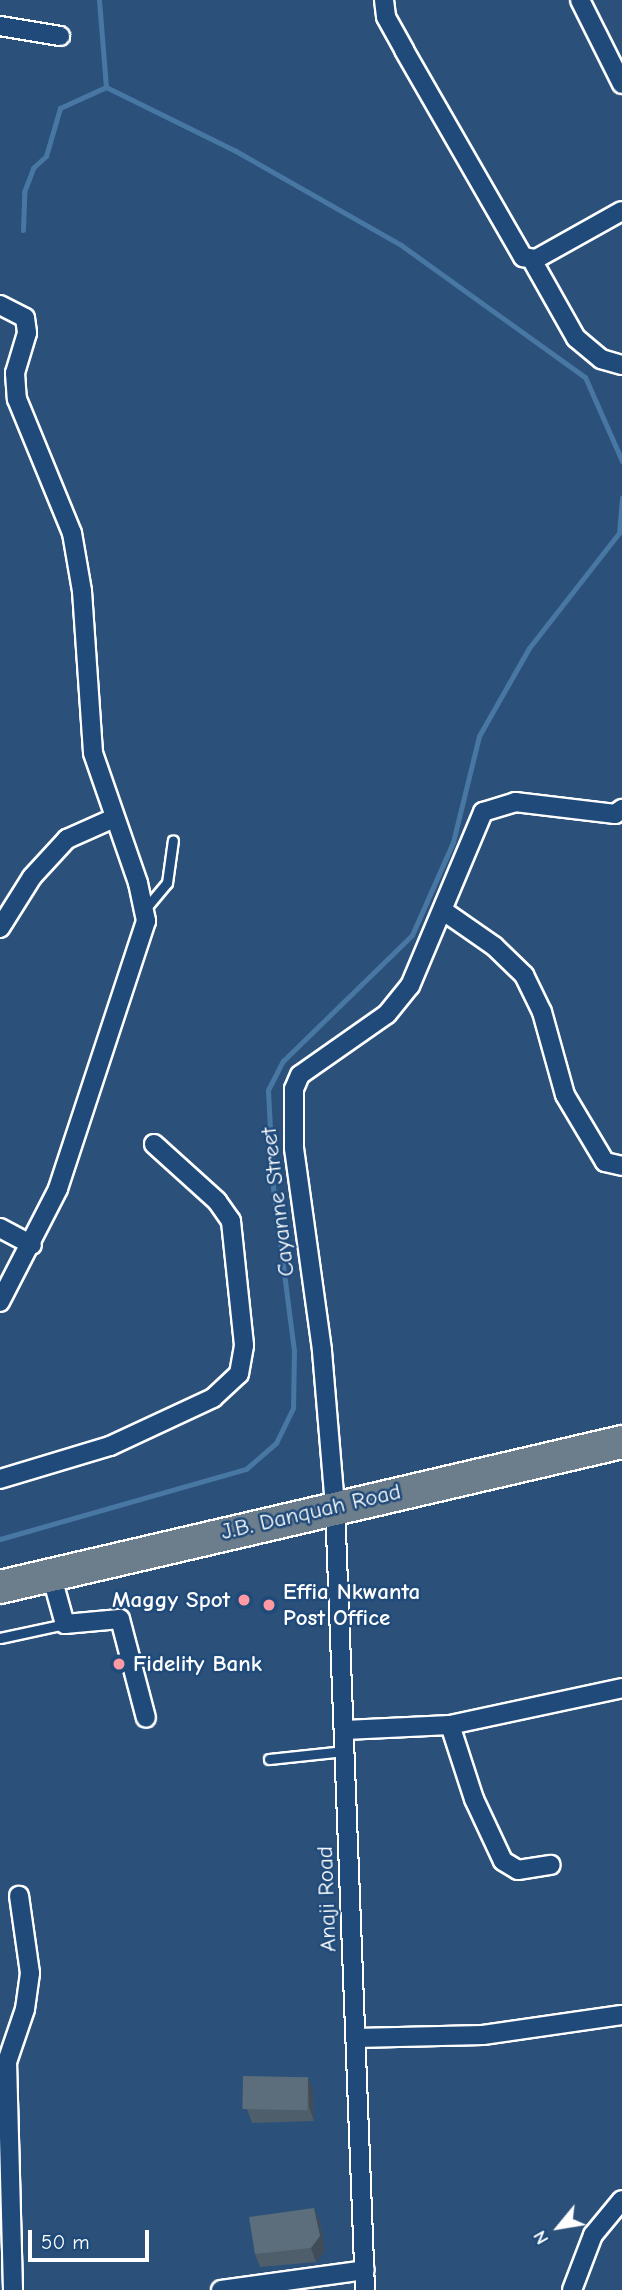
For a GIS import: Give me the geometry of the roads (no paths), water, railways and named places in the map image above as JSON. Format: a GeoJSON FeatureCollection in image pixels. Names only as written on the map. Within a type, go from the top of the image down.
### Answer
{"type":"FeatureCollection","features":[{"type":"Feature","properties":{"kind":"highway","name":"J.B. Danquah Road"},"geometry":{"type":"LineString","coordinates":[[0,1587],[335,1506],[622,1442]]}},
{"type":"Feature","properties":{"kind":"street"},"geometry":{"type":"LineString","coordinates":[[384,0],[386,17],[517,251],[532,260],[576,338],[601,359],[622,365]]}},
{"type":"Feature","properties":{"kind":"street"},"geometry":{"type":"LineString","coordinates":[[580,0],[622,85]]}},
{"type":"Feature","properties":{"kind":"street"},"geometry":{"type":"LineString","coordinates":[[0,26],[60,36]]}},
{"type":"Feature","properties":{"kind":"street"},"geometry":{"type":"LineString","coordinates":[[532,260],[622,212]]}},
{"type":"Feature","properties":{"kind":"street"},"geometry":{"type":"LineString","coordinates":[[0,305],[25,318],[27,333],[15,373],[16,399],[72,533],[85,631],[93,753],[145,909],[142,939],[67,1163],[32,1245],[0,1301]]}},
{"type":"Feature","properties":{"kind":"street","name":"Cayanne Street"},"geometry":{"type":"LineString","coordinates":[[335,1506],[322,1350],[294,1148],[294,1088],[300,1074],[387,1014],[420,969],[445,912],[474,828],[491,807],[515,802],[620,814]]}},
{"type":"Feature","properties":{"kind":"street"},"geometry":{"type":"LineString","coordinates":[[0,928],[32,877],[68,839],[114,818]]}},
{"type":"Feature","properties":{"kind":"street"},"geometry":{"type":"LineString","coordinates":[[445,912],[494,946],[524,975],[542,1012],[565,1095],[605,1162],[622,1166]]}},
{"type":"Feature","properties":{"kind":"street"},"geometry":{"type":"LineString","coordinates":[[0,1479],[110,1446],[213,1398],[239,1374],[244,1345],[230,1222],[217,1201],[154,1144]]}},
{"type":"Feature","properties":{"kind":"street"},"geometry":{"type":"LineString","coordinates":[[0,1228],[32,1245]]}},
{"type":"Feature","properties":{"kind":"street","name":"Anaji Road"},"geometry":{"type":"LineString","coordinates":[[335,1506],[365,2290]]}},
{"type":"Feature","properties":{"kind":"street"},"geometry":{"type":"LineString","coordinates":[[51,1574],[65,1624],[120,1619],[146,1718]]}},
{"type":"Feature","properties":{"kind":"street"},"geometry":{"type":"LineString","coordinates":[[345,1730],[450,1725],[622,1688]]}},
{"type":"Feature","properties":{"kind":"street"},"geometry":{"type":"LineString","coordinates":[[450,1725],[474,1799],[503,1861],[518,1870],[551,1865]]}},
{"type":"Feature","properties":{"kind":"street"},"geometry":{"type":"LineString","coordinates":[[13,2290],[7,2062],[24,2009],[30,1973],[19,1896]]}},
{"type":"Feature","properties":{"kind":"street"},"geometry":{"type":"LineString","coordinates":[[356,2038],[483,2035],[622,2015]]}},
{"type":"Feature","properties":{"kind":"street"},"geometry":{"type":"LineString","coordinates":[[572,2290],[593,2235],[622,2200]]}},
{"type":"Feature","properties":{"kind":"street"},"geometry":{"type":"LineString","coordinates":[[221,2290],[365,2270]]}},
{"type":"Feature","properties":{"kind":"lane"},"geometry":{"type":"LineString","coordinates":[[145,909],[167,883],[173,840]]}},
{"type":"Feature","properties":{"kind":"lane"},"geometry":{"type":"LineString","coordinates":[[0,1638],[65,1624]]}},
{"type":"Feature","properties":{"kind":"lane"},"geometry":{"type":"LineString","coordinates":[[268,1759],[345,1751]]}},
{"type":"Feature","properties":{"kind":"waterway"},"geometry":{"type":"LineString","coordinates":[[23,230],[24,192],[33,168],[46,156],[60,108],[106,87],[99,0]]}},
{"type":"Feature","properties":{"kind":"waterway"},"geometry":{"type":"LineString","coordinates":[[106,87],[234,150],[401,245],[585,377],[622,461]]}},
{"type":"Feature","properties":{"kind":"waterway"},"geometry":{"type":"LineString","coordinates":[[0,1539],[246,1469],[276,1443],[293,1408],[294,1351],[273,1186],[268,1090],[283,1061],[412,935],[453,842],[479,736],[529,648],[619,533],[622,497]]}},
{"type":"Feature","properties":{"kind":"place","name":"Maggy Spot"},"geometry":{"type":"Point","coordinates":[244,1600]}},
{"type":"Feature","properties":{"kind":"place","name":"Effia Nkwanta Post Office"},"geometry":{"type":"Point","coordinates":[269,1605]}},
{"type":"Feature","properties":{"kind":"place","name":"Fidelity Bank"},"geometry":{"type":"Point","coordinates":[119,1664]}}]}
